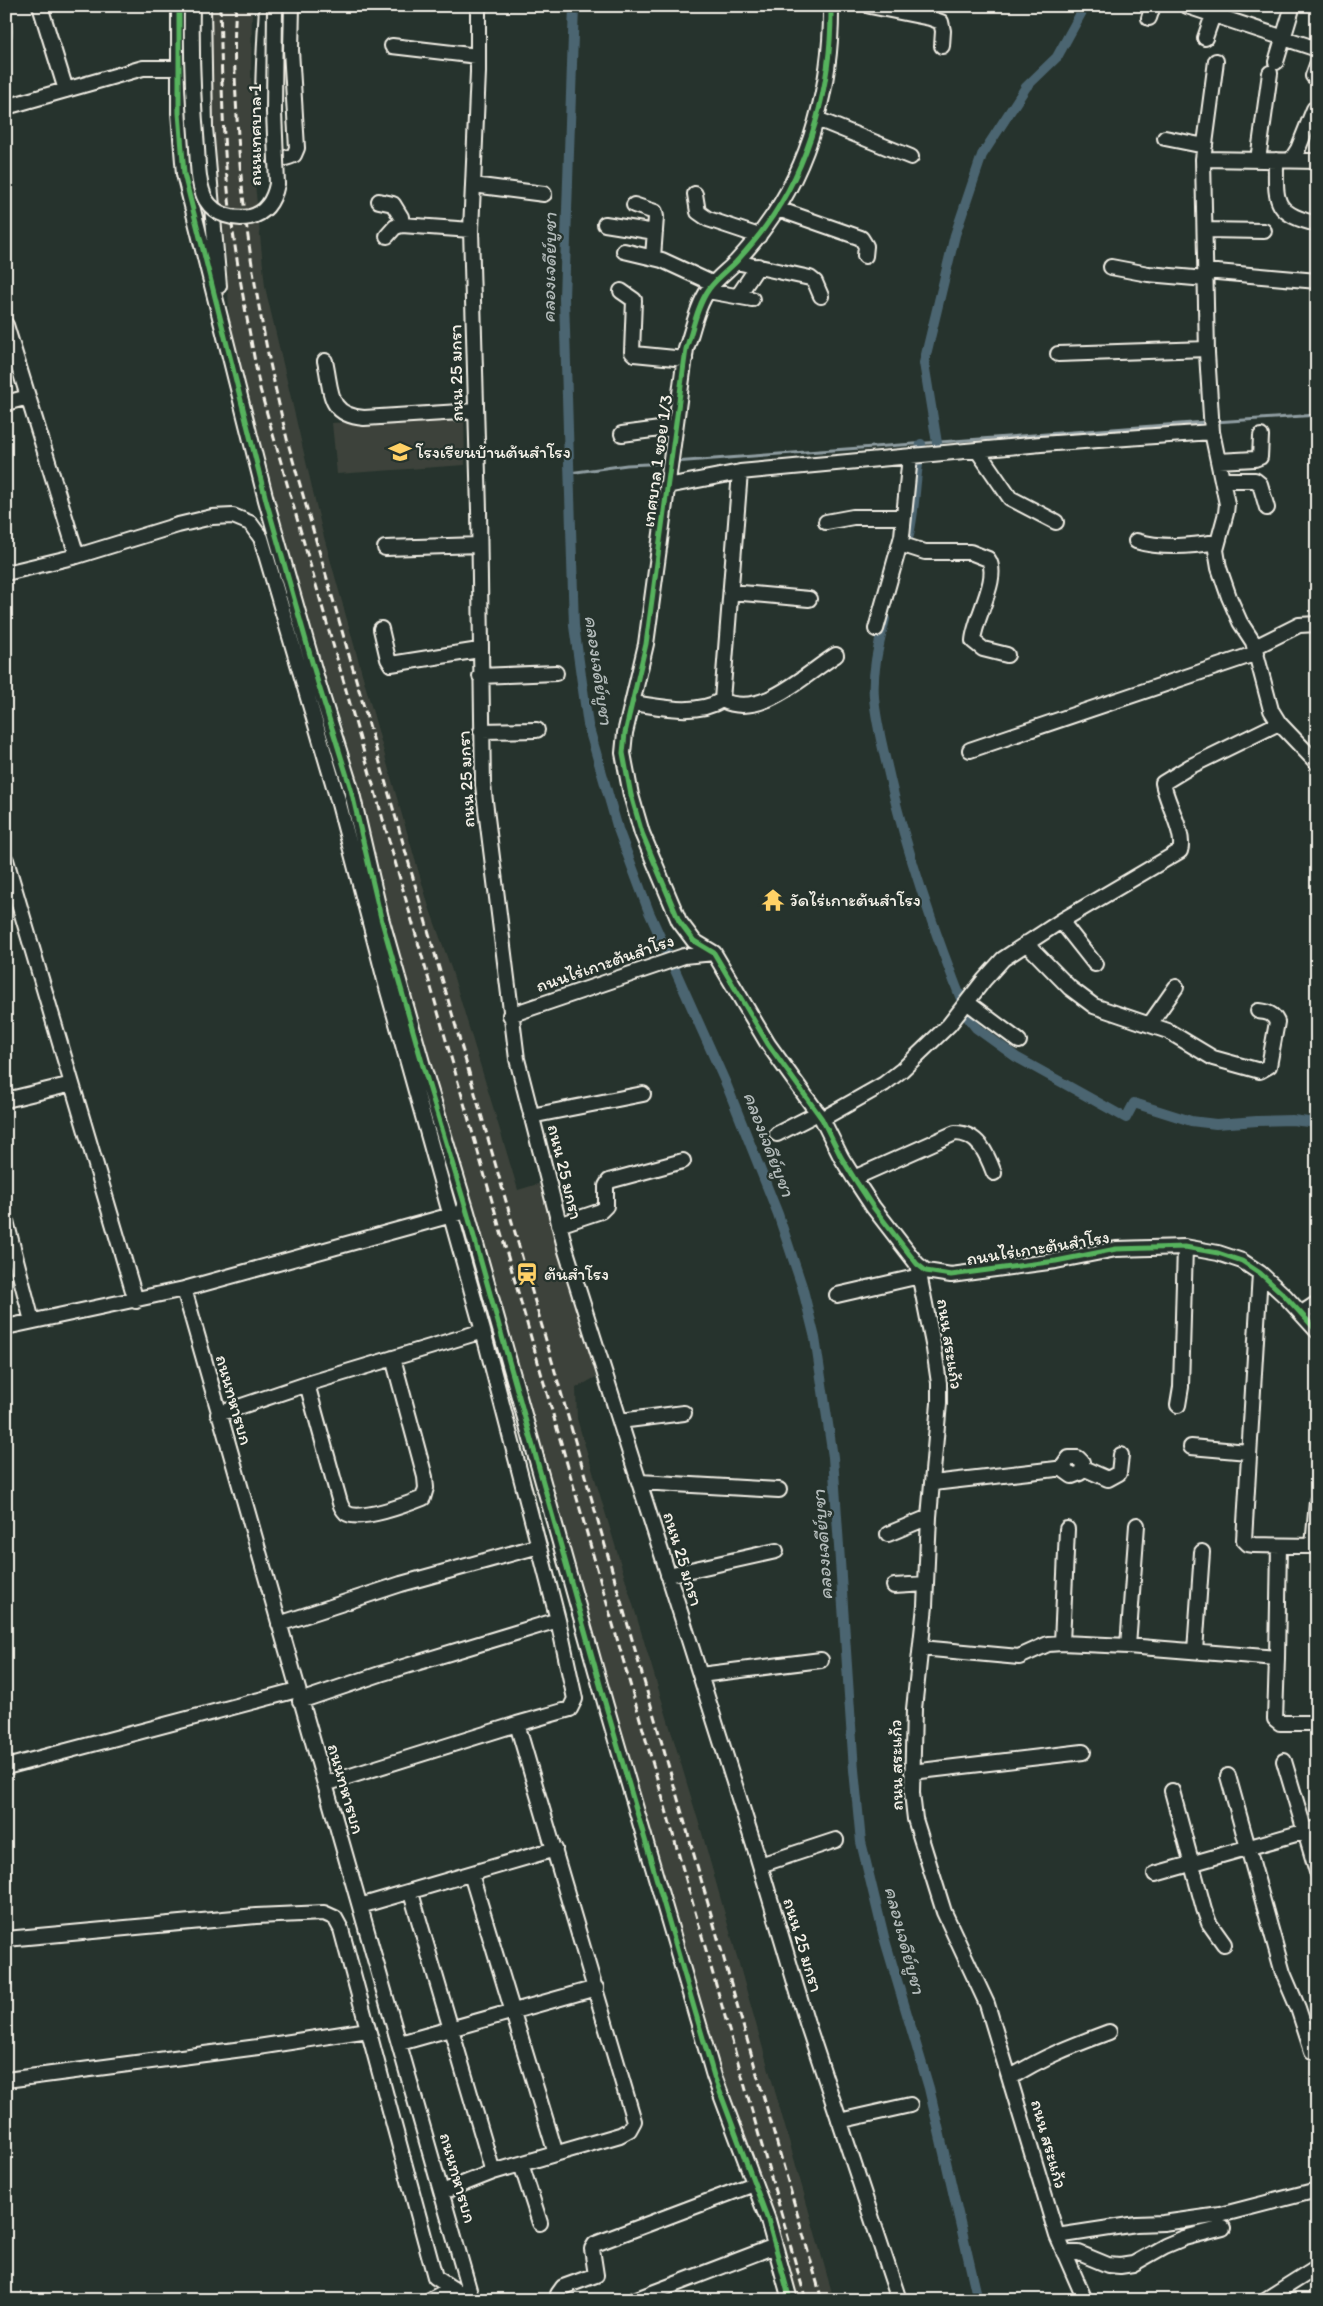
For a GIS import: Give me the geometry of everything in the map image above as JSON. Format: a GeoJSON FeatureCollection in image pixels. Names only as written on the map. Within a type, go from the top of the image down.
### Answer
{"type":"FeatureCollection","features":[{"type":"Feature","properties":{"kind":"street"},"geometry":{"type":"LineString","coordinates":[[40,6],[66,90]]}},
{"type":"Feature","properties":{"kind":"street"},"geometry":{"type":"LineString","coordinates":[[180,6],[179,114],[184,174],[266,500],[318,683],[351,789],[381,918],[467,1212],[606,1706],[714,2076],[768,2220],[790,2300]]}},
{"type":"Feature","properties":{"kind":"street","name":"ถนนเทศบาล 1"},"geometry":{"type":"LineString","coordinates":[[192,6],[194,117],[203,192],[206,200],[215,211],[231,217],[241,218],[255,215],[266,208],[276,192],[275,6]]}},
{"type":"Feature","properties":{"kind":"street"},"geometry":{"type":"LineString","coordinates":[[203,6],[206,127],[218,278],[226,336]]}},
{"type":"Feature","properties":{"kind":"street"},"geometry":{"type":"LineString","coordinates":[[267,6],[264,97],[265,139],[266,149],[271,157],[279,159],[294,155],[296,148],[291,50],[292,6]]}},
{"type":"Feature","properties":{"kind":"street","name":"ถนน 25 มกรา"},"geometry":{"type":"LineString","coordinates":[[478,6],[478,56],[471,230],[479,546],[481,731],[485,817],[517,1060],[559,1225],[839,2121],[899,2300]]}},
{"type":"Feature","properties":{"kind":"street","name":"เทศบาล 1 ซอย 1/3"},"geometry":{"type":"LineString","coordinates":[[714,953],[694,941],[679,921],[642,833],[630,795],[623,754],[625,732],[646,644],[685,359],[699,308],[711,287],[759,236],[778,209],[805,153],[817,119],[830,54],[831,6]]}},
{"type":"Feature","properties":{"kind":"street"},"geometry":{"type":"LineString","coordinates":[[870,6],[941,22],[943,31],[942,46]]}},
{"type":"Feature","properties":{"kind":"street"},"geometry":{"type":"LineString","coordinates":[[1187,6],[1220,13],[1283,38],[1317,49]]}},
{"type":"Feature","properties":{"kind":"street"},"geometry":{"type":"LineString","coordinates":[[1258,160],[1273,68],[1291,12]]}},
{"type":"Feature","properties":{"kind":"street"},"geometry":{"type":"LineString","coordinates":[[1205,38],[1220,13]]}},
{"type":"Feature","properties":{"kind":"street"},"geometry":{"type":"LineString","coordinates":[[392,46],[478,56]]}},
{"type":"Feature","properties":{"kind":"street"},"geometry":{"type":"LineString","coordinates":[[1216,61],[1204,153],[1207,349],[1212,426],[1226,513],[1216,550],[1219,568],[1229,597],[1240,622],[1256,650],[1271,710],[1279,723],[1317,763]]}},
{"type":"Feature","properties":{"kind":"street"},"geometry":{"type":"LineString","coordinates":[[6,107],[143,68],[179,68]]}},
{"type":"Feature","properties":{"kind":"street"},"geometry":{"type":"LineString","coordinates":[[1291,160],[1298,150],[1314,110]]}},
{"type":"Feature","properties":{"kind":"street"},"geometry":{"type":"LineString","coordinates":[[817,119],[911,157]]}},
{"type":"Feature","properties":{"kind":"street"},"geometry":{"type":"LineString","coordinates":[[1165,138],[1204,153],[1258,160],[1317,161]]}},
{"type":"Feature","properties":{"kind":"street"},"geometry":{"type":"LineString","coordinates":[[1276,160],[1276,197],[1279,204],[1291,216],[1317,224]]}},
{"type":"Feature","properties":{"kind":"street"},"geometry":{"type":"LineString","coordinates":[[473,185],[544,194]]}},
{"type":"Feature","properties":{"kind":"street"},"geometry":{"type":"LineString","coordinates":[[695,194],[698,212],[708,219],[759,236]]}},
{"type":"Feature","properties":{"kind":"street"},"geometry":{"type":"LineString","coordinates":[[380,201],[394,204],[401,217],[402,225]]}},
{"type":"Feature","properties":{"kind":"street"},"geometry":{"type":"LineString","coordinates":[[634,205],[655,212],[653,257]]}},
{"type":"Feature","properties":{"kind":"street"},"geometry":{"type":"LineString","coordinates":[[778,209],[861,238],[866,246],[865,256]]}},
{"type":"Feature","properties":{"kind":"street"},"geometry":{"type":"LineString","coordinates":[[605,224],[655,232]]}},
{"type":"Feature","properties":{"kind":"street"},"geometry":{"type":"LineString","coordinates":[[387,236],[395,227],[402,225],[471,230]]}},
{"type":"Feature","properties":{"kind":"street"},"geometry":{"type":"LineString","coordinates":[[1205,230],[1264,231]]}},
{"type":"Feature","properties":{"kind":"street"},"geometry":{"type":"LineString","coordinates":[[624,251],[653,257],[677,265],[711,287],[745,298],[758,266]]}},
{"type":"Feature","properties":{"kind":"street"},"geometry":{"type":"LineString","coordinates":[[736,262],[810,278],[815,282],[821,296]]}},
{"type":"Feature","properties":{"kind":"street"},"geometry":{"type":"LineString","coordinates":[[1111,267],[1148,274],[1317,281]]}},
{"type":"Feature","properties":{"kind":"street"},"geometry":{"type":"LineString","coordinates":[[620,290],[634,300],[632,352],[634,354],[685,359]]}},
{"type":"Feature","properties":{"kind":"street"},"geometry":{"type":"LineString","coordinates":[[6,325],[77,556]]}},
{"type":"Feature","properties":{"kind":"street"},"geometry":{"type":"LineString","coordinates":[[1058,354],[1207,349]]}},
{"type":"Feature","properties":{"kind":"street"},"geometry":{"type":"LineString","coordinates":[[326,361],[335,406],[340,412],[350,417],[364,418],[476,411]]}},
{"type":"Feature","properties":{"kind":"street"},"geometry":{"type":"LineString","coordinates":[[6,403],[28,397]]}},
{"type":"Feature","properties":{"kind":"street"},"geometry":{"type":"LineString","coordinates":[[667,482],[740,472],[1212,426]]}},
{"type":"Feature","properties":{"kind":"street"},"geometry":{"type":"LineString","coordinates":[[622,434],[675,427]]}},
{"type":"Feature","properties":{"kind":"street"},"geometry":{"type":"LineString","coordinates":[[1218,461],[1255,459],[1260,457],[1262,450],[1261,436]]}},
{"type":"Feature","properties":{"kind":"street"},"geometry":{"type":"LineString","coordinates":[[977,450],[1010,498],[1056,522]]}},
{"type":"Feature","properties":{"kind":"street"},"geometry":{"type":"LineString","coordinates":[[876,629],[904,545],[904,517],[915,455]]}},
{"type":"Feature","properties":{"kind":"street"},"geometry":{"type":"LineString","coordinates":[[722,700],[740,472]]}},
{"type":"Feature","properties":{"kind":"street"},"geometry":{"type":"LineString","coordinates":[[1222,480],[1255,480],[1260,484],[1267,508]]}},
{"type":"Feature","properties":{"kind":"street"},"geometry":{"type":"LineString","coordinates":[[6,573],[77,556],[178,525],[212,517],[233,516],[250,523],[261,538],[338,800],[386,984],[483,1331],[558,1620],[575,1699],[574,1705],[570,1709],[325,1784]]}},
{"type":"Feature","properties":{"kind":"street"},"geometry":{"type":"LineString","coordinates":[[826,522],[853,518],[904,517]]}},
{"type":"Feature","properties":{"kind":"street"},"geometry":{"type":"LineString","coordinates":[[1136,541],[1152,546],[1168,547],[1218,542]]}},
{"type":"Feature","properties":{"kind":"street"},"geometry":{"type":"LineString","coordinates":[[904,545],[925,552],[970,552],[988,559],[992,568],[990,579],[978,617],[973,641],[983,649],[1008,654]]}},
{"type":"Feature","properties":{"kind":"street"},"geometry":{"type":"LineString","coordinates":[[385,548],[479,546]]}},
{"type":"Feature","properties":{"kind":"street"},"geometry":{"type":"LineString","coordinates":[[731,592],[809,599]]}},
{"type":"Feature","properties":{"kind":"street"},"geometry":{"type":"LineString","coordinates":[[970,750],[1256,650],[1299,625],[1317,624]]}},
{"type":"Feature","properties":{"kind":"street"},"geometry":{"type":"LineString","coordinates":[[381,629],[388,659],[391,664],[479,650]]}},
{"type":"Feature","properties":{"kind":"street"},"geometry":{"type":"LineString","coordinates":[[632,703],[682,709],[710,705],[722,700],[737,706],[762,701],[794,686],[816,667],[836,655]]}},
{"type":"Feature","properties":{"kind":"street"},"geometry":{"type":"LineString","coordinates":[[480,676],[556,672]]}},
{"type":"Feature","properties":{"kind":"street"},"geometry":{"type":"LineString","coordinates":[[778,1134],[820,1116],[884,1084],[931,1044],[1004,958],[1061,921],[1180,851],[1182,845],[1180,835],[1163,783],[1167,779],[1279,723]]}},
{"type":"Feature","properties":{"kind":"street"},"geometry":{"type":"LineString","coordinates":[[481,731],[537,730]]}},
{"type":"Feature","properties":{"kind":"street"},"geometry":{"type":"LineString","coordinates":[[6,860],[136,1301]]}},
{"type":"Feature","properties":{"kind":"street"},"geometry":{"type":"LineString","coordinates":[[1061,921],[1096,964]]}},
{"type":"Feature","properties":{"kind":"street"},"geometry":{"type":"LineString","coordinates":[[1026,943],[1082,999],[1110,1013],[1168,1031],[1213,1058],[1260,1071],[1270,1066],[1277,1022],[1274,1016],[1268,1012],[1258,1011]]}},
{"type":"Feature","properties":{"kind":"street"},"geometry":{"type":"LineString","coordinates":[[714,953],[768,1044],[820,1116],[854,1178],[918,1270],[837,1295]]}},
{"type":"Feature","properties":{"kind":"street","name":"ถนนไร่เกาะต้นสำโรง"},"geometry":{"type":"LineString","coordinates":[[510,1015],[684,956],[714,953]]}},
{"type":"Feature","properties":{"kind":"street"},"geometry":{"type":"LineString","coordinates":[[1150,1024],[1176,987]]}},
{"type":"Feature","properties":{"kind":"street"},"geometry":{"type":"LineString","coordinates":[[964,1007],[1019,1041]]}},
{"type":"Feature","properties":{"kind":"street"},"geometry":{"type":"LineString","coordinates":[[6,1100],[72,1084]]}},
{"type":"Feature","properties":{"kind":"street"},"geometry":{"type":"LineString","coordinates":[[531,1116],[643,1094]]}},
{"type":"Feature","properties":{"kind":"street"},"geometry":{"type":"LineString","coordinates":[[854,1178],[955,1133],[964,1133],[971,1136],[982,1148],[994,1173]]}},
{"type":"Feature","properties":{"kind":"street"},"geometry":{"type":"LineString","coordinates":[[559,1225],[601,1211],[606,1206],[606,1186],[609,1181],[683,1161]]}},
{"type":"Feature","properties":{"kind":"street"},"geometry":{"type":"LineString","coordinates":[[6,1327],[136,1301],[450,1215],[467,1212]]}},
{"type":"Feature","properties":{"kind":"street"},"geometry":{"type":"LineString","coordinates":[[6,1221],[32,1321]]}},
{"type":"Feature","properties":{"kind":"street"},"geometry":{"type":"LineString","coordinates":[[1178,1406],[1181,1387],[1185,1247]]}},
{"type":"Feature","properties":{"kind":"street","name":"ถนนไร่เกาะต้นสำโรง"},"geometry":{"type":"LineString","coordinates":[[918,1270],[951,1275],[1056,1261],[1116,1249],[1185,1247],[1218,1253],[1242,1261],[1260,1272],[1302,1313],[1317,1331]]}},
{"type":"Feature","properties":{"kind":"street","name":"ถนน สระแก้ว"},"geometry":{"type":"LineString","coordinates":[[918,1270],[939,1383],[926,1584],[914,1709],[912,1772],[915,1819],[944,1912],[987,2004],[1057,2236],[1085,2300]]}},
{"type":"Feature","properties":{"kind":"street"},"geometry":{"type":"LineString","coordinates":[[1260,1272],[1244,1540],[1248,1544],[1254,1545],[1315,1546],[1317,1501]]}},
{"type":"Feature","properties":{"kind":"street","name":"ถนนทหารบก"},"geometry":{"type":"LineString","coordinates":[[184,1289],[218,1414],[400,2043],[471,2300]]}},
{"type":"Feature","properties":{"kind":"street"},"geometry":{"type":"LineString","coordinates":[[1302,1313],[1317,1303]]}},
{"type":"Feature","properties":{"kind":"street"},"geometry":{"type":"LineString","coordinates":[[218,1414],[307,1384],[483,1331]]}},
{"type":"Feature","properties":{"kind":"street"},"geometry":{"type":"LineString","coordinates":[[307,1384],[340,1503],[346,1513],[355,1516],[367,1515],[413,1502],[422,1498],[426,1488],[425,1477],[393,1358]]}},
{"type":"Feature","properties":{"kind":"street"},"geometry":{"type":"LineString","coordinates":[[620,1421],[684,1413]]}},
{"type":"Feature","properties":{"kind":"street"},"geometry":{"type":"LineString","coordinates":[[1191,1447],[1248,1452]]}},
{"type":"Feature","properties":{"kind":"street"},"geometry":{"type":"LineString","coordinates":[[933,1483],[1065,1468],[1067,1473],[1072,1476],[1080,1473],[1083,1468],[1106,1478],[1111,1478],[1119,1472],[1121,1455]]}},
{"type":"Feature","properties":{"kind":"street"},"geometry":{"type":"LineString","coordinates":[[640,1482],[779,1490]]}},
{"type":"Feature","properties":{"kind":"street"},"geometry":{"type":"LineString","coordinates":[[888,1534],[929,1517]]}},
{"type":"Feature","properties":{"kind":"street"},"geometry":{"type":"LineString","coordinates":[[1128,1646],[1137,1525]]}},
{"type":"Feature","properties":{"kind":"street"},"geometry":{"type":"LineString","coordinates":[[1062,1643],[1067,1529]]}},
{"type":"Feature","properties":{"kind":"street"},"geometry":{"type":"LineString","coordinates":[[279,1624],[401,1584],[539,1546]]}},
{"type":"Feature","properties":{"kind":"street"},"geometry":{"type":"LineString","coordinates":[[1279,1546],[1275,1719],[1280,1723],[1317,1723]]}},
{"type":"Feature","properties":{"kind":"street"},"geometry":{"type":"LineString","coordinates":[[668,1575],[776,1551]]}},
{"type":"Feature","properties":{"kind":"street"},"geometry":{"type":"LineString","coordinates":[[1195,1651],[1202,1552]]}},
{"type":"Feature","properties":{"kind":"street"},"geometry":{"type":"LineString","coordinates":[[894,1586],[926,1584]]}},
{"type":"Feature","properties":{"kind":"street"},"geometry":{"type":"LineString","coordinates":[[6,1767],[380,1674],[558,1620]]}},
{"type":"Feature","properties":{"kind":"street"},"geometry":{"type":"LineString","coordinates":[[921,1648],[1019,1658],[1048,1644],[1062,1643],[1128,1646],[1277,1658]]}},
{"type":"Feature","properties":{"kind":"street"},"geometry":{"type":"LineString","coordinates":[[700,1675],[821,1660]]}},
{"type":"Feature","properties":{"kind":"street"},"geometry":{"type":"LineString","coordinates":[[442,2192],[493,2172],[620,2135],[629,2130],[634,2121],[517,1724]]}},
{"type":"Feature","properties":{"kind":"street"},"geometry":{"type":"LineString","coordinates":[[912,1772],[1083,1752]]}},
{"type":"Feature","properties":{"kind":"street"},"geometry":{"type":"LineString","coordinates":[[1284,1761],[1311,1829],[1317,1872]]}},
{"type":"Feature","properties":{"kind":"street"},"geometry":{"type":"LineString","coordinates":[[1228,1776],[1283,1973],[1298,2008],[1312,2051]]}},
{"type":"Feature","properties":{"kind":"street"},"geometry":{"type":"LineString","coordinates":[[1172,1791],[1209,1923],[1224,1944]]}},
{"type":"Feature","properties":{"kind":"street"},"geometry":{"type":"LineString","coordinates":[[1155,1874],[1311,1829]]}},
{"type":"Feature","properties":{"kind":"street"},"geometry":{"type":"LineString","coordinates":[[760,1865],[836,1840]]}},
{"type":"Feature","properties":{"kind":"street"},"geometry":{"type":"LineString","coordinates":[[360,1906],[411,1893],[555,1849]]}},
{"type":"Feature","properties":{"kind":"street"},"geometry":{"type":"LineString","coordinates":[[471,1874],[556,2154]]}},
{"type":"Feature","properties":{"kind":"street"},"geometry":{"type":"LineString","coordinates":[[411,1893],[493,2172]]}},
{"type":"Feature","properties":{"kind":"street"},"geometry":{"type":"LineString","coordinates":[[6,1939],[256,1916],[324,1913],[335,1918],[341,1929],[435,2277],[471,2300]]}},
{"type":"Feature","properties":{"kind":"street"},"geometry":{"type":"LineString","coordinates":[[400,2043],[596,1988]]}},
{"type":"Feature","properties":{"kind":"street"},"geometry":{"type":"LineString","coordinates":[[6,2080],[248,2049],[368,2030]]}},
{"type":"Feature","properties":{"kind":"street"},"geometry":{"type":"LineString","coordinates":[[1010,2078],[1035,2062],[1066,2047],[1109,2032]]}},
{"type":"Feature","properties":{"kind":"street"},"geometry":{"type":"LineString","coordinates":[[839,2121],[910,2105]]}},
{"type":"Feature","properties":{"kind":"street"},"geometry":{"type":"LineString","coordinates":[[521,2164],[540,2223]]}},
{"type":"Feature","properties":{"kind":"street"},"geometry":{"type":"LineString","coordinates":[[560,2300],[558,2294],[563,2287],[596,2275],[592,2248],[595,2244],[754,2184]]}},
{"type":"Feature","properties":{"kind":"street"},"geometry":{"type":"LineString","coordinates":[[1057,2236],[1136,2224],[1163,2223],[1220,2215],[1317,2190]]}},
{"type":"Feature","properties":{"kind":"street"},"geometry":{"type":"LineString","coordinates":[[1064,2253],[1079,2253],[1108,2265],[1133,2264],[1165,2246],[1184,2238],[1223,2228]]}},
{"type":"Feature","properties":{"kind":"street"},"geometry":{"type":"LineString","coordinates":[[634,2300],[775,2246]]}},
{"type":"Feature","properties":{"kind":"street"},"geometry":{"type":"LineString","coordinates":[[1265,2300],[1317,2267]]}},
{"type":"Feature","properties":{"kind":"street"},"geometry":{"type":"LineString","coordinates":[[430,2300],[452,2288]]}},
{"type":"Feature","properties":{"kind":"shaded area"},"geometry":{"type":"Polygon","coordinates":[[[211,6],[252,6],[251,74],[255,183],[265,287],[322,530],[429,907],[451,968],[518,1190],[541,1183],[596,1377],[576,1388],[577,1419],[704,1840],[834,2300],[796,2300],[763,2184],[723,2081],[393,933],[353,764],[271,500],[230,337],[227,265],[210,92],[211,6]]]}},
{"type":"Feature","properties":{"kind":"shaded area","name":"โรงเรียนบ้านต้นสำโรง"},"geometry":{"type":"Polygon","coordinates":[[[464,415],[465,465],[337,474],[332,423],[464,415]]]}},
{"type":"Feature","properties":{"kind":"green space"},"geometry":{"type":"Polygon","coordinates":[[[7,6],[12,24],[12,35],[6,51],[7,6]]]}},
{"type":"Feature","properties":{"kind":"waterway","name":"คลองเจดีย์บูชา"},"geometry":{"type":"LineString","coordinates":[[574,6],[564,298],[574,626],[588,725],[618,829],[649,912],[727,1086],[778,1214],[802,1286],[815,1338],[833,1457],[854,1770],[861,1842],[884,1937],[929,2088],[978,2300]]}},
{"type":"Feature","properties":{"kind":"waterway"},"geometry":{"type":"LineString","coordinates":[[937,443],[924,363],[955,235],[982,155],[1026,87],[1057,57],[1085,6]]}},
{"type":"Feature","properties":{"kind":"waterway"},"geometry":{"type":"LineString","coordinates":[[1215,422],[1317,415]]}},
{"type":"Feature","properties":{"kind":"waterway"},"geometry":{"type":"LineString","coordinates":[[674,462],[1206,422]]}},
{"type":"Feature","properties":{"kind":"waterway"},"geometry":{"type":"LineString","coordinates":[[904,552],[911,526],[921,444]]}},
{"type":"Feature","properties":{"kind":"waterway"},"geometry":{"type":"LineString","coordinates":[[569,473],[627,465],[668,463]]}},
{"type":"Feature","properties":{"kind":"waterway"},"geometry":{"type":"LineString","coordinates":[[885,619],[876,657],[874,677],[875,707],[880,738],[906,840],[925,900],[969,1019],[976,1028],[1016,1057],[1126,1118],[1134,1103],[1191,1121],[1216,1124],[1292,1120],[1317,1123]]}},
{"type":"Feature","properties":{"kind":"railway"},"geometry":{"type":"LineString","coordinates":[[220,6],[227,183],[240,276],[260,389],[806,2300]]}},
{"type":"Feature","properties":{"kind":"railway"},"geometry":{"type":"LineString","coordinates":[[236,6],[235,75],[243,200],[262,322],[288,443],[822,2300]]}},
{"type":"Feature","properties":{"kind":"cycle path"},"geometry":{"type":"LineString","coordinates":[[179,6],[179,113],[184,174],[266,500],[318,683],[351,789],[381,918],[467,1212],[606,1706],[714,2076],[768,2220],[790,2300]]}},
{"type":"Feature","properties":{"kind":"cycle path"},"geometry":{"type":"LineString","coordinates":[[831,6],[828,64],[823,93],[816,122],[795,177],[781,203],[755,241],[718,278],[705,296],[698,310],[686,349],[646,644],[625,733],[623,753],[631,795],[642,833],[679,921],[694,941],[714,953],[768,1044],[822,1119],[841,1157],[873,1207],[917,1264],[926,1271],[951,1275],[1056,1261],[1116,1249],[1185,1247],[1218,1253],[1242,1261],[1260,1273],[1285,1296],[1317,1331]]}},
{"type":"Feature","properties":{"kind":"place","name":"โรงเรียนบ้านต้นสำโรง"},"geometry":{"type":"Point","coordinates":[400,452]}},
{"type":"Feature","properties":{"kind":"place","name":"วัดไร่เกาะต้นสำโรง"},"geometry":{"type":"Point","coordinates":[773,900]}},
{"type":"Feature","properties":{"kind":"place","name":"ต้นสำโรง"},"geometry":{"type":"Point","coordinates":[527,1274]}}]}
